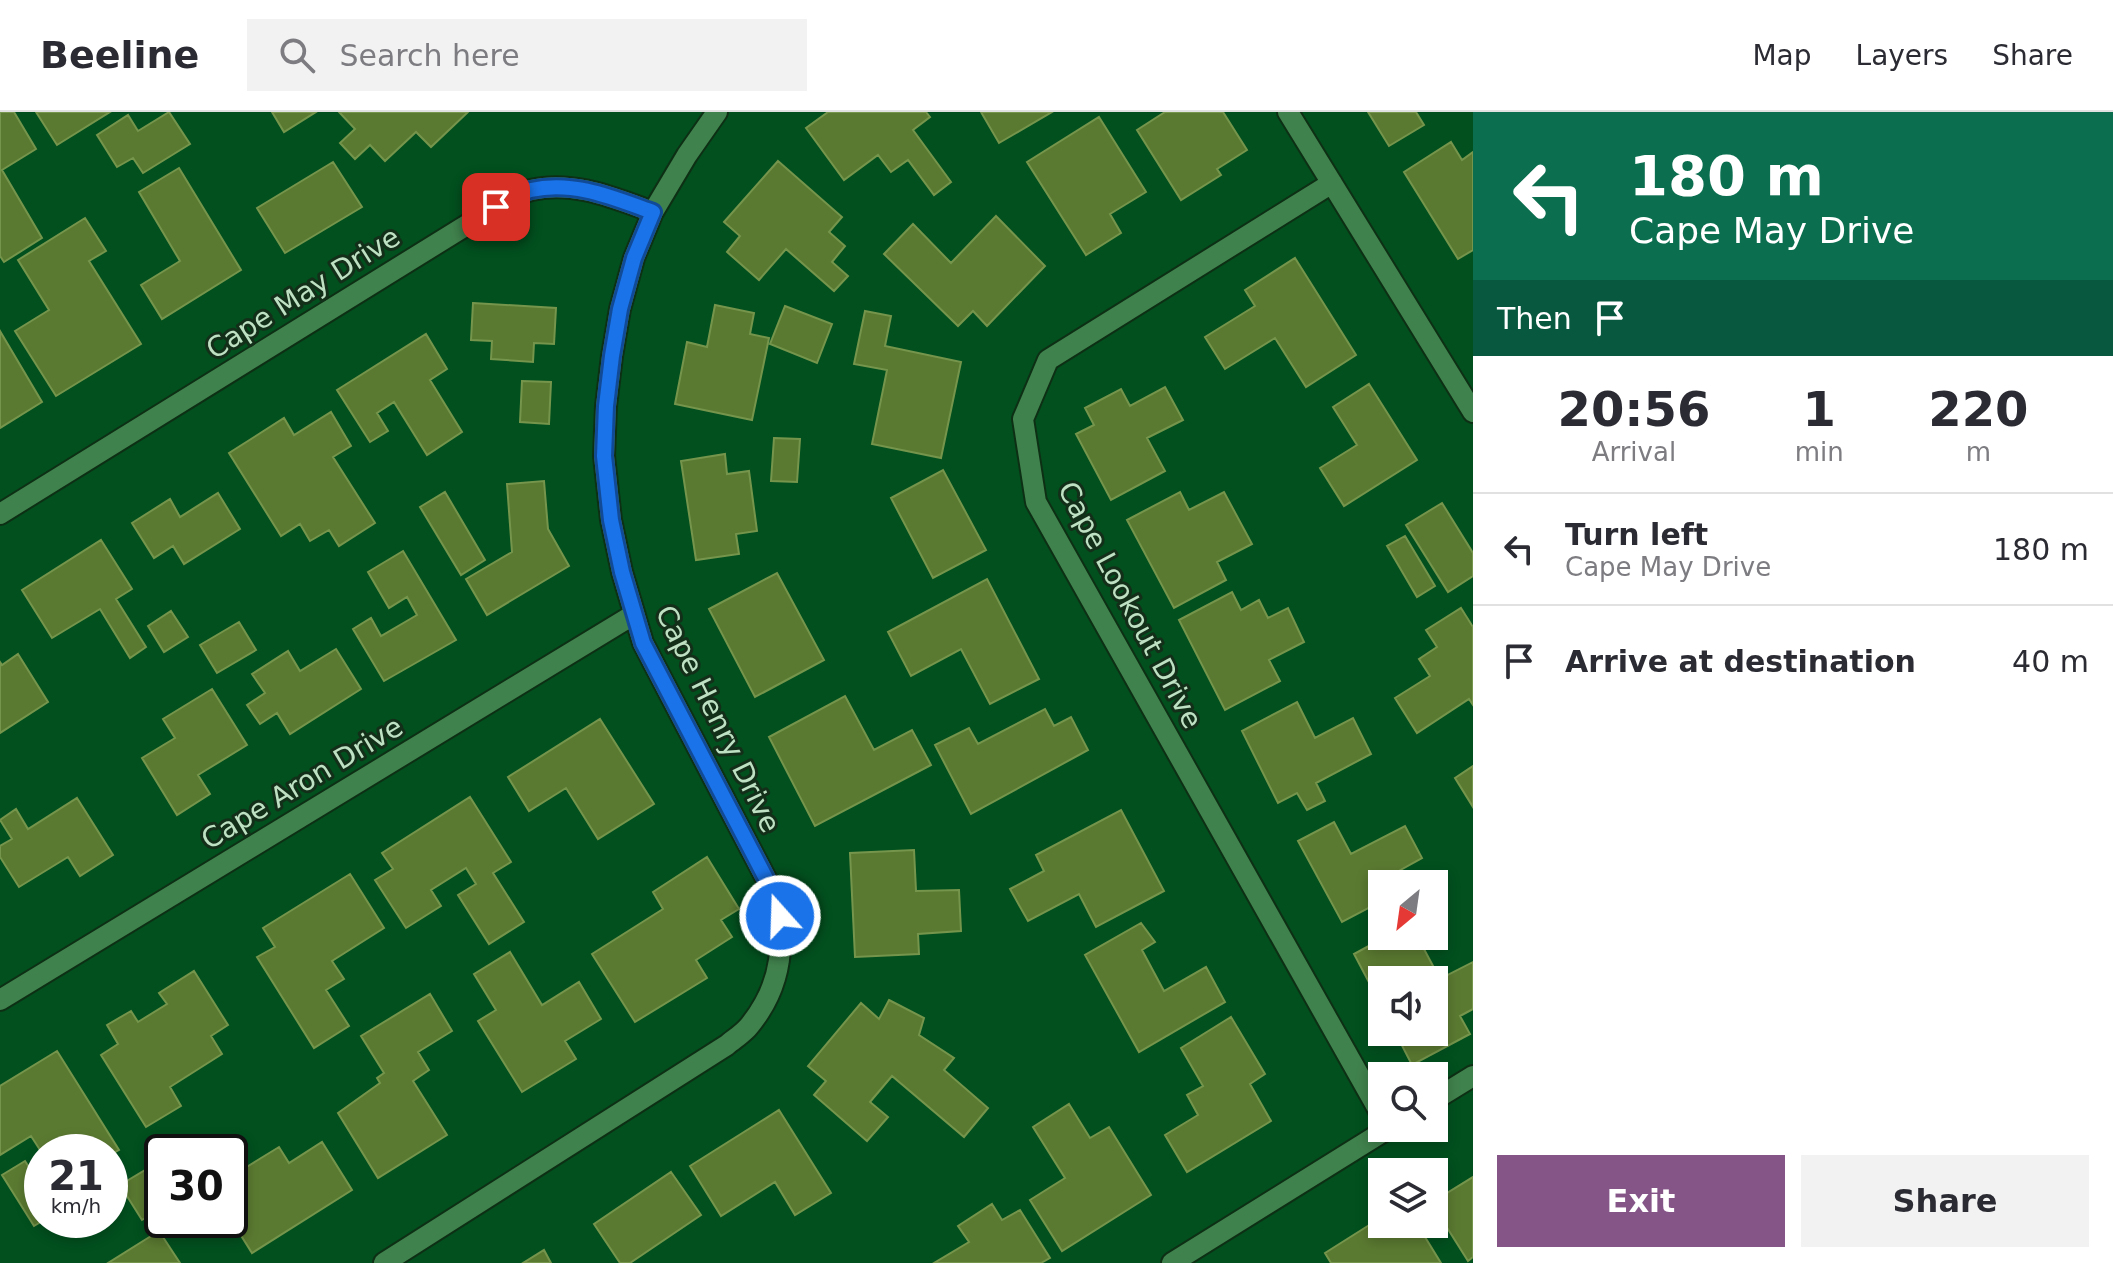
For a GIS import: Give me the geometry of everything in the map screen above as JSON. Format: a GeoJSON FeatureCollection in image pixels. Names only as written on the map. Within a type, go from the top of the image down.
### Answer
{"type":"FeatureCollection","features":[{"type":"Feature","properties":{"kind":"street","name":"Cape Henry Drive"},"geometry":{"type":"LineString","coordinates":[[384,1263],[727,1045],[749,1027],[766,1002],[776,977],[781,947],[780,916],[772,890],[643,643],[633,615],[611,520],[604,456],[606,406],[620,309],[634,258],[653,212],[717,112]]}},
{"type":"Feature","properties":{"kind":"street"},"geometry":{"type":"LineString","coordinates":[[1288,112],[1473,412]]}},
{"type":"Feature","properties":{"kind":"street","name":"Cape Lookout Drive"},"geometry":{"type":"LineString","coordinates":[[1332,183],[1048,360],[1023,419],[1036,502],[1368,1091]]}},
{"type":"Feature","properties":{"kind":"street","name":"Cape May Drive"},"geometry":{"type":"LineString","coordinates":[[0,514],[496,207],[529,191],[562,187],[595,191],[653,212]]}},
{"type":"Feature","properties":{"kind":"street","name":"Cape Aron Drive"},"geometry":{"type":"LineString","coordinates":[[0,1000],[633,615]]}},
{"type":"Feature","properties":{"kind":"street"},"geometry":{"type":"LineString","coordinates":[[1448,1091],[1473,1076]]}},
{"type":"Feature","properties":{"kind":"street"},"geometry":{"type":"LineString","coordinates":[[1172,1263],[1368,1141]]}},
{"type":"Feature","properties":{"kind":"building"},"geometry":{"type":"Polygon","coordinates":[[[0,112],[14,112],[36,149],[2,170],[42,238],[4,262],[0,256],[0,112]]]}},
{"type":"Feature","properties":{"kind":"building"},"geometry":{"type":"Polygon","coordinates":[[[36,112],[110,112],[57,145],[36,112]]]}},
{"type":"Feature","properties":{"kind":"building"},"geometry":{"type":"Polygon","coordinates":[[[169,112],[190,144],[143,173],[133,158],[117,167],[97,135],[128,115],[138,131],[169,112]]]}},
{"type":"Feature","properties":{"kind":"building"},"geometry":{"type":"Polygon","coordinates":[[[272,112],[316,112],[284,132],[272,112]]]}},
{"type":"Feature","properties":{"kind":"building"},"geometry":{"type":"Polygon","coordinates":[[[339,112],[468,112],[431,147],[416,132],[385,161],[370,145],[355,159],[340,143],[355,129],[339,112]]]}},
{"type":"Feature","properties":{"kind":"building"},"geometry":{"type":"Polygon","coordinates":[[[828,112],[926,112],[930,117],[913,130],[951,182],[934,195],[908,160],[891,172],[878,155],[844,180],[806,128],[828,112]]]}},
{"type":"Feature","properties":{"kind":"building"},"geometry":{"type":"Polygon","coordinates":[[[981,112],[1052,112],[999,143],[981,112]]]}},
{"type":"Feature","properties":{"kind":"building"},"geometry":{"type":"Polygon","coordinates":[[[1165,112],[1223,112],[1247,150],[1217,169],[1221,175],[1181,200],[1137,130],[1165,112]]]}},
{"type":"Feature","properties":{"kind":"building"},"geometry":{"type":"Polygon","coordinates":[[[1368,112],[1416,112],[1424,125],[1389,146],[1368,112]]]}},
{"type":"Feature","properties":{"kind":"building"},"geometry":{"type":"Polygon","coordinates":[[[1099,117],[1146,192],[1110,214],[1121,233],[1086,255],[1027,162],[1099,117]]]}},
{"type":"Feature","properties":{"kind":"building"},"geometry":{"type":"Polygon","coordinates":[[[1451,142],[1462,160],[1473,152],[1473,250],[1458,259],[1404,172],[1451,142]]]}},
{"type":"Feature","properties":{"kind":"building"},"geometry":{"type":"Polygon","coordinates":[[[778,161],[842,217],[829,232],[845,246],[832,262],[848,276],[834,291],[786,249],[759,280],[727,252],[740,236],[724,222],[778,161]]]}},
{"type":"Feature","properties":{"kind":"building"},"geometry":{"type":"Polygon","coordinates":[[[333,162],[362,207],[285,253],[257,208],[333,162]]]}},
{"type":"Feature","properties":{"kind":"building"},"geometry":{"type":"Polygon","coordinates":[[[179,168],[241,270],[162,319],[141,285],[180,261],[139,192],[179,168]]]}},
{"type":"Feature","properties":{"kind":"building"},"geometry":{"type":"Polygon","coordinates":[[[996,216],[1045,266],[987,326],[973,311],[958,326],[884,254],[913,224],[951,263],[996,216]]]}},
{"type":"Feature","properties":{"kind":"building"},"geometry":{"type":"Polygon","coordinates":[[[85,218],[106,251],[89,261],[141,344],[56,396],[15,331],[49,310],[18,260],[85,218]]]}},
{"type":"Feature","properties":{"kind":"building"},"geometry":{"type":"Polygon","coordinates":[[[1295,258],[1356,355],[1306,387],[1275,338],[1225,369],[1205,337],[1255,306],[1245,290],[1295,258]]]}},
{"type":"Feature","properties":{"kind":"building"},"geometry":{"type":"Polygon","coordinates":[[[473,303],[556,308],[554,344],[534,343],[533,362],[491,359],[492,341],[471,340],[473,303]]]}},
{"type":"Feature","properties":{"kind":"building"},"geometry":{"type":"Polygon","coordinates":[[[715,305],[754,313],[750,334],[769,338],[752,420],[675,404],[687,342],[707,347],[715,305]]]}},
{"type":"Feature","properties":{"kind":"building"},"geometry":{"type":"Polygon","coordinates":[[[785,306],[832,324],[817,363],[770,344],[785,306]]]}},
{"type":"Feature","properties":{"kind":"building"},"geometry":{"type":"Polygon","coordinates":[[[865,311],[891,316],[885,346],[961,362],[941,458],[872,444],[887,370],[854,364],[865,311]]]}},
{"type":"Feature","properties":{"kind":"building"},"geometry":{"type":"Polygon","coordinates":[[[0,331],[42,402],[0,428],[0,331]]]}},
{"type":"Feature","properties":{"kind":"building"},"geometry":{"type":"Polygon","coordinates":[[[426,334],[447,369],[430,380],[462,432],[427,455],[394,402],[377,413],[388,431],[370,442],[337,390],[426,334]]]}},
{"type":"Feature","properties":{"kind":"building"},"geometry":{"type":"Polygon","coordinates":[[[522,381],[551,382],[549,424],[520,422],[522,381]]]}},
{"type":"Feature","properties":{"kind":"building"},"geometry":{"type":"Polygon","coordinates":[[[1369,384],[1417,460],[1344,506],[1320,468],[1357,445],[1333,407],[1369,384]]]}},
{"type":"Feature","properties":{"kind":"building"},"geometry":{"type":"Polygon","coordinates":[[[1165,387],[1183,420],[1147,438],[1165,471],[1111,500],[1076,434],[1094,425],[1085,408],[1121,389],[1130,406],[1165,387]]]}},
{"type":"Feature","properties":{"kind":"building"},"geometry":{"type":"Polygon","coordinates":[[[331,412],[351,446],[333,457],[375,523],[339,546],[329,530],[310,541],[300,524],[281,536],[229,453],[284,418],[294,435],[331,412]]]}},
{"type":"Feature","properties":{"kind":"building"},"geometry":{"type":"Polygon","coordinates":[[[774,438],[800,439],[797,482],[771,481],[774,438]]]}},
{"type":"Feature","properties":{"kind":"building"},"geometry":{"type":"Polygon","coordinates":[[[725,454],[727,474],[749,471],[757,531],[736,534],[739,554],[696,560],[681,461],[725,454]]]}},
{"type":"Feature","properties":{"kind":"building"},"geometry":{"type":"Polygon","coordinates":[[[943,470],[986,550],[933,578],[891,498],[943,470]]]}},
{"type":"Feature","properties":{"kind":"building"},"geometry":{"type":"Polygon","coordinates":[[[544,481],[548,529],[569,566],[487,615],[466,579],[512,552],[507,484],[544,481]]]}},
{"type":"Feature","properties":{"kind":"building"},"geometry":{"type":"Polygon","coordinates":[[[445,492],[485,560],[461,575],[420,507],[445,492]]]}},
{"type":"Feature","properties":{"kind":"building"},"geometry":{"type":"Polygon","coordinates":[[[1180,492],[1189,510],[1224,492],[1252,544],[1217,562],[1226,580],[1174,608],[1127,520],[1180,492]]]}},
{"type":"Feature","properties":{"kind":"building"},"geometry":{"type":"Polygon","coordinates":[[[218,493],[240,529],[184,564],[173,546],[154,558],[132,523],[170,499],[180,517],[218,493]]]}},
{"type":"Feature","properties":{"kind":"building"},"geometry":{"type":"Polygon","coordinates":[[[1442,503],[1473,553],[1473,576],[1448,592],[1406,525],[1442,503]]]}},
{"type":"Feature","properties":{"kind":"building"},"geometry":{"type":"Polygon","coordinates":[[[1405,536],[1435,586],[1417,597],[1387,546],[1405,536]]]}},
{"type":"Feature","properties":{"kind":"building"},"geometry":{"type":"Polygon","coordinates":[[[101,540],[132,589],[116,599],[146,647],[130,658],[100,609],[52,638],[22,590],[101,540]]]}},
{"type":"Feature","properties":{"kind":"building"},"geometry":{"type":"Polygon","coordinates":[[[403,551],[456,640],[384,681],[353,629],[371,618],[381,636],[417,615],[407,597],[389,608],[368,572],[403,551]]]}},
{"type":"Feature","properties":{"kind":"building"},"geometry":{"type":"Polygon","coordinates":[[[777,573],[824,660],[755,697],[709,609],[777,573]]]}},
{"type":"Feature","properties":{"kind":"building"},"geometry":{"type":"Polygon","coordinates":[[[987,579],[1039,679],[990,704],[961,649],[911,676],[888,632],[987,579]]]}},
{"type":"Feature","properties":{"kind":"building"},"geometry":{"type":"Polygon","coordinates":[[[1232,592],[1241,610],[1259,600],[1268,618],[1288,608],[1304,642],[1269,660],[1280,681],[1225,710],[1179,620],[1232,592]]]}},
{"type":"Feature","properties":{"kind":"building"},"geometry":{"type":"Polygon","coordinates":[[[1461,608],[1473,627],[1473,705],[1469,699],[1417,733],[1395,698],[1430,676],[1419,659],[1437,647],[1426,630],[1461,608]]]}},
{"type":"Feature","properties":{"kind":"building"},"geometry":{"type":"Polygon","coordinates":[[[171,611],[188,637],[164,652],[148,626],[171,611]]]}},
{"type":"Feature","properties":{"kind":"building"},"geometry":{"type":"Polygon","coordinates":[[[239,622],[256,650],[217,673],[200,645],[239,622]]]}},
{"type":"Feature","properties":{"kind":"building"},"geometry":{"type":"Polygon","coordinates":[[[336,649],[361,689],[290,734],[277,713],[260,724],[247,705],[265,693],[252,674],[288,651],[300,671],[336,649]]]}},
{"type":"Feature","properties":{"kind":"building"},"geometry":{"type":"Polygon","coordinates":[[[18,654],[48,702],[0,733],[0,662],[2,665],[18,654]]]}},
{"type":"Feature","properties":{"kind":"building"},"geometry":{"type":"Polygon","coordinates":[[[212,689],[247,745],[198,775],[210,794],[177,815],[142,758],[175,738],[163,719],[212,689]]]}},
{"type":"Feature","properties":{"kind":"building"},"geometry":{"type":"Polygon","coordinates":[[[845,696],[874,750],[912,730],[931,765],[815,826],[769,737],[845,696]]]}},
{"type":"Feature","properties":{"kind":"building"},"geometry":{"type":"Polygon","coordinates":[[[1297,702],[1315,738],[1353,718],[1371,754],[1316,783],[1325,801],[1307,810],[1297,793],[1278,803],[1242,731],[1297,702]]]}},
{"type":"Feature","properties":{"kind":"building"},"geometry":{"type":"Polygon","coordinates":[[[1045,709],[1054,726],[1071,717],[1088,750],[971,814],[935,745],[969,728],[978,744],[1045,709]]]}},
{"type":"Feature","properties":{"kind":"building"},"geometry":{"type":"Polygon","coordinates":[[[600,719],[654,804],[598,839],[566,788],[529,811],[508,777],[600,719]]]}},
{"type":"Feature","properties":{"kind":"building"},"geometry":{"type":"Polygon","coordinates":[[[1473,766],[1473,807],[1455,778],[1473,766]]]}},
{"type":"Feature","properties":{"kind":"building"},"geometry":{"type":"Polygon","coordinates":[[[470,797],[511,862],[493,873],[524,922],[489,944],[458,895],[476,884],[466,868],[431,890],[441,906],[406,928],[375,880],[393,869],[382,853],[470,797]]]}},
{"type":"Feature","properties":{"kind":"building"},"geometry":{"type":"Polygon","coordinates":[[[77,798],[113,855],[80,876],[68,857],[19,887],[0,857],[0,846],[12,839],[0,820],[16,809],[28,829],[77,798]]]}},
{"type":"Feature","properties":{"kind":"building"},"geometry":{"type":"Polygon","coordinates":[[[1121,810],[1164,891],[1096,927],[1079,894],[1028,921],[1010,889],[1044,871],[1036,855],[1121,810]]]}},
{"type":"Feature","properties":{"kind":"building"},"geometry":{"type":"Polygon","coordinates":[[[1334,822],[1351,854],[1405,826],[1422,858],[1400,870],[1368,870],[1368,908],[1342,922],[1298,841],[1334,822]]]}},
{"type":"Feature","properties":{"kind":"building"},"geometry":{"type":"Polygon","coordinates":[[[914,850],[916,891],[959,890],[961,931],[918,934],[919,954],[855,957],[850,853],[914,850]]]}},
{"type":"Feature","properties":{"kind":"building"},"geometry":{"type":"Polygon","coordinates":[[[707,857],[739,909],[721,920],[732,937],[696,960],[707,978],[635,1022],[592,954],[663,909],[653,892],[707,857]]]}},
{"type":"Feature","properties":{"kind":"building"},"geometry":{"type":"Polygon","coordinates":[[[350,874],[384,928],[332,961],[344,979],[326,990],[349,1026],[314,1048],[257,957],[275,947],[263,928],[350,874]]]}},
{"type":"Feature","properties":{"kind":"building"},"geometry":{"type":"Polygon","coordinates":[[[1141,923],[1155,942],[1142,950],[1164,991],[1206,967],[1225,1002],[1139,1052],[1085,955],[1141,923]]]}},
{"type":"Feature","properties":{"kind":"building"},"geometry":{"type":"Polygon","coordinates":[[[1368,946],[1368,950],[1424,950],[1433,966],[1368,966],[1368,980],[1354,954],[1368,946]]]}},
{"type":"Feature","properties":{"kind":"building"},"geometry":{"type":"Polygon","coordinates":[[[510,952],[542,1005],[579,982],[601,1019],[565,1041],[576,1059],[522,1092],[478,1021],[496,1010],[474,974],[510,952]]]}},
{"type":"Feature","properties":{"kind":"building"},"geometry":{"type":"Polygon","coordinates":[[[1473,962],[1473,1009],[1460,1016],[1470,1034],[1448,1046],[1448,975],[1473,962]]]}},
{"type":"Feature","properties":{"kind":"building"},"geometry":{"type":"Polygon","coordinates":[[[194,971],[228,1025],[211,1036],[222,1054],[170,1087],[181,1106],[146,1127],[101,1055],[118,1044],[107,1025],[131,1011],[138,1022],[167,1004],[159,993],[194,971]]]}},
{"type":"Feature","properties":{"kind":"building"},"geometry":{"type":"Polygon","coordinates":[[[430,994],[452,1031],[418,1052],[429,1070],[413,1081],[447,1135],[378,1178],[338,1113],[380,1083],[377,1078],[384,1073],[361,1036],[430,994]]]}},
{"type":"Feature","properties":{"kind":"building"},"geometry":{"type":"Polygon","coordinates":[[[889,1000],[924,1018],[919,1035],[954,1058],[944,1070],[988,1108],[964,1137],[892,1076],[870,1102],[888,1117],[867,1141],[814,1095],[826,1081],[808,1066],[861,1003],[879,1019],[889,1000]]]}},
{"type":"Feature","properties":{"kind":"building"},"geometry":{"type":"Polygon","coordinates":[[[1231,1017],[1265,1074],[1250,1084],[1271,1121],[1187,1172],[1165,1135],[1198,1115],[1187,1095],[1203,1086],[1181,1048],[1231,1017]]]}},
{"type":"Feature","properties":{"kind":"building"},"geometry":{"type":"Polygon","coordinates":[[[1402,1046],[1448,1046],[1418,1062],[1410,1062],[1402,1046]]]}},
{"type":"Feature","properties":{"kind":"building"},"geometry":{"type":"Polygon","coordinates":[[[57,1051],[109,1134],[24,1134],[24,1140],[0,1155],[0,1086],[57,1051]]]}},
{"type":"Feature","properties":{"kind":"building"},"geometry":{"type":"Polygon","coordinates":[[[1069,1104],[1090,1138],[1109,1127],[1151,1195],[1062,1251],[1030,1200],[1065,1178],[1033,1127],[1069,1104]]]}},
{"type":"Feature","properties":{"kind":"building"},"geometry":{"type":"Polygon","coordinates":[[[779,1110],[831,1193],[795,1215],[775,1182],[721,1216],[690,1166],[779,1110]]]}},
{"type":"Feature","properties":{"kind":"building"},"geometry":{"type":"Polygon","coordinates":[[[322,1142],[352,1190],[252,1253],[243,1238],[248,1238],[248,1166],[279,1147],[289,1163],[322,1142]]]}},
{"type":"Feature","properties":{"kind":"building"},"geometry":{"type":"Polygon","coordinates":[[[24,1162],[24,1210],[2,1175],[24,1162]]]}},
{"type":"Feature","properties":{"kind":"building"},"geometry":{"type":"Polygon","coordinates":[[[144,1171],[142,1220],[128,1198],[128,1180],[144,1171]]]}},
{"type":"Feature","properties":{"kind":"building"},"geometry":{"type":"Polygon","coordinates":[[[671,1172],[701,1215],[630,1263],[620,1263],[594,1224],[671,1172]]]}},
{"type":"Feature","properties":{"kind":"building"},"geometry":{"type":"Polygon","coordinates":[[[1473,1177],[1473,1257],[1468,1261],[1448,1229],[1448,1192],[1473,1177]]]}},
{"type":"Feature","properties":{"kind":"building"},"geometry":{"type":"Polygon","coordinates":[[[992,1204],[1002,1220],[1020,1210],[1050,1258],[1041,1263],[934,1263],[969,1242],[958,1226],[992,1204]]]}},
{"type":"Feature","properties":{"kind":"building"},"geometry":{"type":"Polygon","coordinates":[[[1368,1226],[1368,1238],[1426,1238],[1441,1263],[1331,1263],[1325,1253],[1368,1226]]]}},
{"type":"Feature","properties":{"kind":"building"},"geometry":{"type":"Polygon","coordinates":[[[148,1238],[164,1238],[180,1263],[108,1263],[148,1238]]]}},
{"type":"Feature","properties":{"kind":"building"},"geometry":{"type":"Polygon","coordinates":[[[544,1250],[551,1263],[523,1263],[544,1250]]]}},
{"type":"Feature","properties":{"kind":"route"},"geometry":{"type":"LineString","coordinates":[[496,207],[529,191],[562,187],[595,191],[653,212],[634,258],[620,309],[612,356],[604,456],[611,520],[633,615],[643,643],[772,890],[780,916]]}}]}
